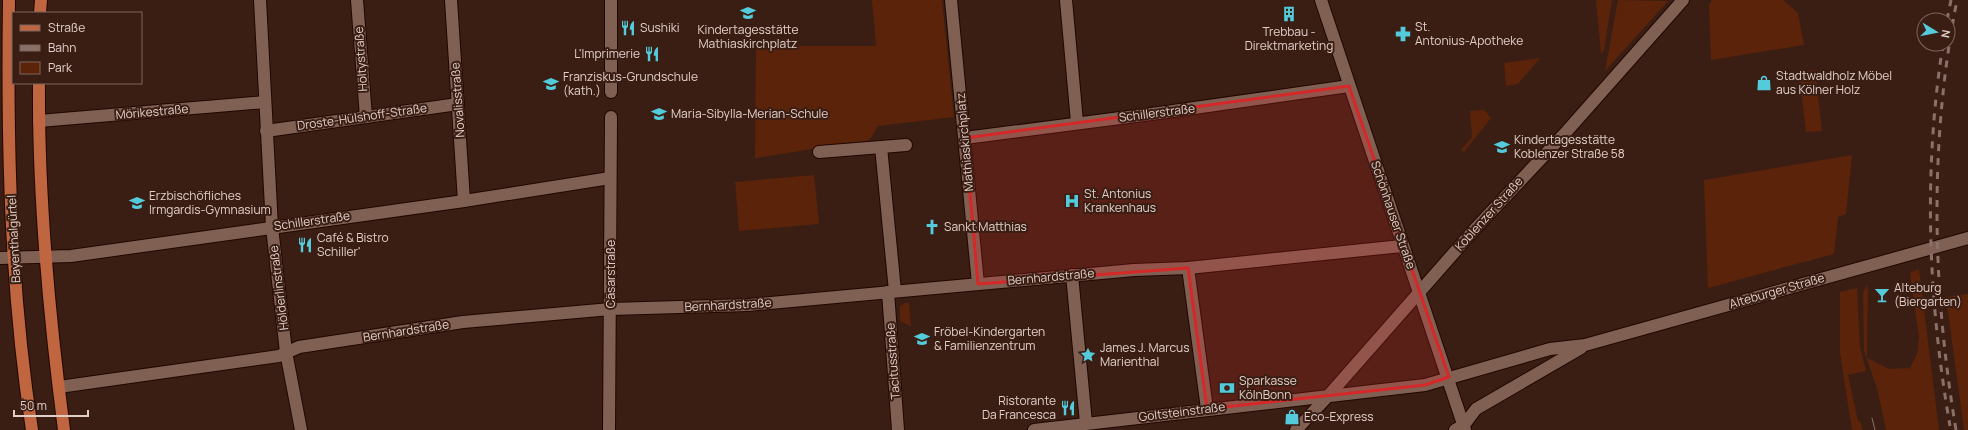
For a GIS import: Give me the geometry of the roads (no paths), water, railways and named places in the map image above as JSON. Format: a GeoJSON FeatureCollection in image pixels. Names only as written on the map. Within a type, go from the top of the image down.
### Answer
{"type":"FeatureCollection","features":[{"type":"Feature","properties":{"kind":"main road","name":"Bayenthalgürtel"},"geometry":{"type":"LineString","coordinates":[[9,0],[9,139],[14,258],[26,390],[32,430]]}},
{"type":"Feature","properties":{"kind":"main road"},"geometry":{"type":"LineString","coordinates":[[40,12],[41,0]]}},
{"type":"Feature","properties":{"kind":"main road"},"geometry":{"type":"LineString","coordinates":[[39,84],[39,121],[46,258],[58,387],[64,430]]}},
{"type":"Feature","properties":{"kind":"street","name":"Hölderlinstraße"},"geometry":{"type":"LineString","coordinates":[[260,0],[272,226],[286,352],[301,430]]}},
{"type":"Feature","properties":{"kind":"street","name":"Höltystraße"},"geometry":{"type":"LineString","coordinates":[[357,0],[366,117]]}},
{"type":"Feature","properties":{"kind":"street","name":"Novalisstraße"},"geometry":{"type":"LineString","coordinates":[[451,0],[464,201]]}},
{"type":"Feature","properties":{"kind":"street"},"geometry":{"type":"LineString","coordinates":[[611,0],[611,92]]}},
{"type":"Feature","properties":{"kind":"street","name":"Mathiaskirchplatz"},"geometry":{"type":"LineString","coordinates":[[951,0],[978,284]]}},
{"type":"Feature","properties":{"kind":"street"},"geometry":{"type":"LineString","coordinates":[[1066,0],[1077,122]]}},
{"type":"Feature","properties":{"kind":"street","name":"Schönhauser Straße"},"geometry":{"type":"LineString","coordinates":[[1321,0],[1402,246],[1449,377],[1461,428]]}},
{"type":"Feature","properties":{"kind":"street","name":"Koblenzer Straße"},"geometry":{"type":"LineString","coordinates":[[1296,430],[1329,395],[1419,291],[1567,131],[1683,0]]}},
{"type":"Feature","properties":{"kind":"street","name":"Schillerstraße"},"geometry":{"type":"LineString","coordinates":[[965,138],[1077,122],[1159,113],[1349,86]]}},
{"type":"Feature","properties":{"kind":"street","name":"Mörikestraße"},"geometry":{"type":"LineString","coordinates":[[39,121],[265,102]]}},
{"type":"Feature","properties":{"kind":"street","name":"Droste-Hülshoff-Straße"},"geometry":{"type":"LineString","coordinates":[[266,131],[458,104]]}},
{"type":"Feature","properties":{"kind":"street","name":"Cäsarstraße"},"geometry":{"type":"LineString","coordinates":[[609,430],[611,309],[611,117]]}},
{"type":"Feature","properties":{"kind":"street"},"geometry":{"type":"LineString","coordinates":[[819,152],[906,145]]}},
{"type":"Feature","properties":{"kind":"street"},"geometry":{"type":"LineString","coordinates":[[881,148],[891,291]]}},
{"type":"Feature","properties":{"kind":"street","name":"Schillerstraße"},"geometry":{"type":"LineString","coordinates":[[0,258],[46,258],[71,256],[272,226],[464,201],[610,178]]}},
{"type":"Feature","properties":{"kind":"street","name":"Alteburger Straße"},"geometry":{"type":"LineString","coordinates":[[1449,377],[1550,349],[1585,345],[1968,238]]}},
{"type":"Feature","properties":{"kind":"street","name":"Bernhardstraße"},"geometry":{"type":"LineString","coordinates":[[58,387],[279,356],[300,347],[463,322],[611,309],[748,305],[1072,275],[1134,270],[1188,268],[1402,246]]}},
{"type":"Feature","properties":{"kind":"street"},"geometry":{"type":"LineString","coordinates":[[1188,268],[1207,409]]}},
{"type":"Feature","properties":{"kind":"street"},"geometry":{"type":"LineString","coordinates":[[1072,275],[1086,423]]}},
{"type":"Feature","properties":{"kind":"street","name":"Tacitusstraße"},"geometry":{"type":"LineString","coordinates":[[891,291],[898,430]]}},
{"type":"Feature","properties":{"kind":"street","name":"Alteburger Straße"},"geometry":{"type":"LineString","coordinates":[[1461,428],[1476,409],[1585,345]]}},
{"type":"Feature","properties":{"kind":"street","name":"Goltsteinstraße"},"geometry":{"type":"LineString","coordinates":[[1037,430],[1086,423],[1425,385],[1449,377]]}},
{"type":"Feature","properties":{"kind":"tram line"},"geometry":{"type":"LineString","coordinates":[[1872,418],[1875,430]]}},
{"type":"Feature","properties":{"kind":"railway"},"geometry":{"type":"LineString","coordinates":[[1949,12],[1951,0]]}},
{"type":"Feature","properties":{"kind":"railway"},"geometry":{"type":"LineString","coordinates":[[1956,430],[1942,322],[1938,269],[1937,215],[1938,161],[1942,107],[1948,53],[1957,0]]}},
{"type":"Feature","properties":{"kind":"railway"},"geometry":{"type":"LineString","coordinates":[[1942,52],[1933,140],[1931,235],[1937,331],[1950,426]]}},
{"type":"Feature","properties":{"kind":"place","name":"Kindertagesstätte Mathiaskirchplatz"},"geometry":{"type":"Point","coordinates":[748,13]}},
{"type":"Feature","properties":{"kind":"place","name":"Trebbau - Direktmarketing"},"geometry":{"type":"Point","coordinates":[1289,14]}},
{"type":"Feature","properties":{"kind":"place","name":"Sushiki"},"geometry":{"type":"Point","coordinates":[628,28]}},
{"type":"Feature","properties":{"kind":"place","name":"St. Antonius-Apotheke"},"geometry":{"type":"Point","coordinates":[1403,34]}},
{"type":"Feature","properties":{"kind":"place","name":"L'Imprimerie"},"geometry":{"type":"Point","coordinates":[652,54]}},
{"type":"Feature","properties":{"kind":"place","name":"Stadtwaldholz Möbel aus Kölner Holz"},"geometry":{"type":"Point","coordinates":[1764,83]}},
{"type":"Feature","properties":{"kind":"place","name":"Franziskus-Grundschule (kath.)"},"geometry":{"type":"Point","coordinates":[551,84]}},
{"type":"Feature","properties":{"kind":"place","name":"Maria-Sibylla-Merian-Schule"},"geometry":{"type":"Point","coordinates":[659,114]}},
{"type":"Feature","properties":{"kind":"place","name":"Kindertagesstätte Koblenzer Straße 58"},"geometry":{"type":"Point","coordinates":[1502,147]}},
{"type":"Feature","properties":{"kind":"place","name":"St. Antonius Krankenhaus"},"geometry":{"type":"Point","coordinates":[1072,201]}},
{"type":"Feature","properties":{"kind":"place","name":"Erzbischöfliches Irmgardis-Gymnasium"},"geometry":{"type":"Point","coordinates":[137,203]}},
{"type":"Feature","properties":{"kind":"place","name":"Sankt Matthias"},"geometry":{"type":"Point","coordinates":[932,227]}},
{"type":"Feature","properties":{"kind":"place","name":"Café & Bistro Schiller'"},"geometry":{"type":"Point","coordinates":[305,245]}},
{"type":"Feature","properties":{"kind":"place","name":"Alteburg (Biergarten)"},"geometry":{"type":"Point","coordinates":[1882,295]}},
{"type":"Feature","properties":{"kind":"place","name":"Fröbel-Kindergarten & Familienzentrum"},"geometry":{"type":"Point","coordinates":[922,339]}},
{"type":"Feature","properties":{"kind":"place","name":"James J. Marcus Marienthal"},"geometry":{"type":"Point","coordinates":[1088,355]}},
{"type":"Feature","properties":{"kind":"place","name":"Sparkasse KölnBonn"},"geometry":{"type":"Point","coordinates":[1227,388]}},
{"type":"Feature","properties":{"kind":"place","name":"Ristorante Da Francesca"},"geometry":{"type":"Point","coordinates":[1068,408]}},
{"type":"Feature","properties":{"kind":"place","name":"Eco-Express"},"geometry":{"type":"Point","coordinates":[1292,417]}}]}
